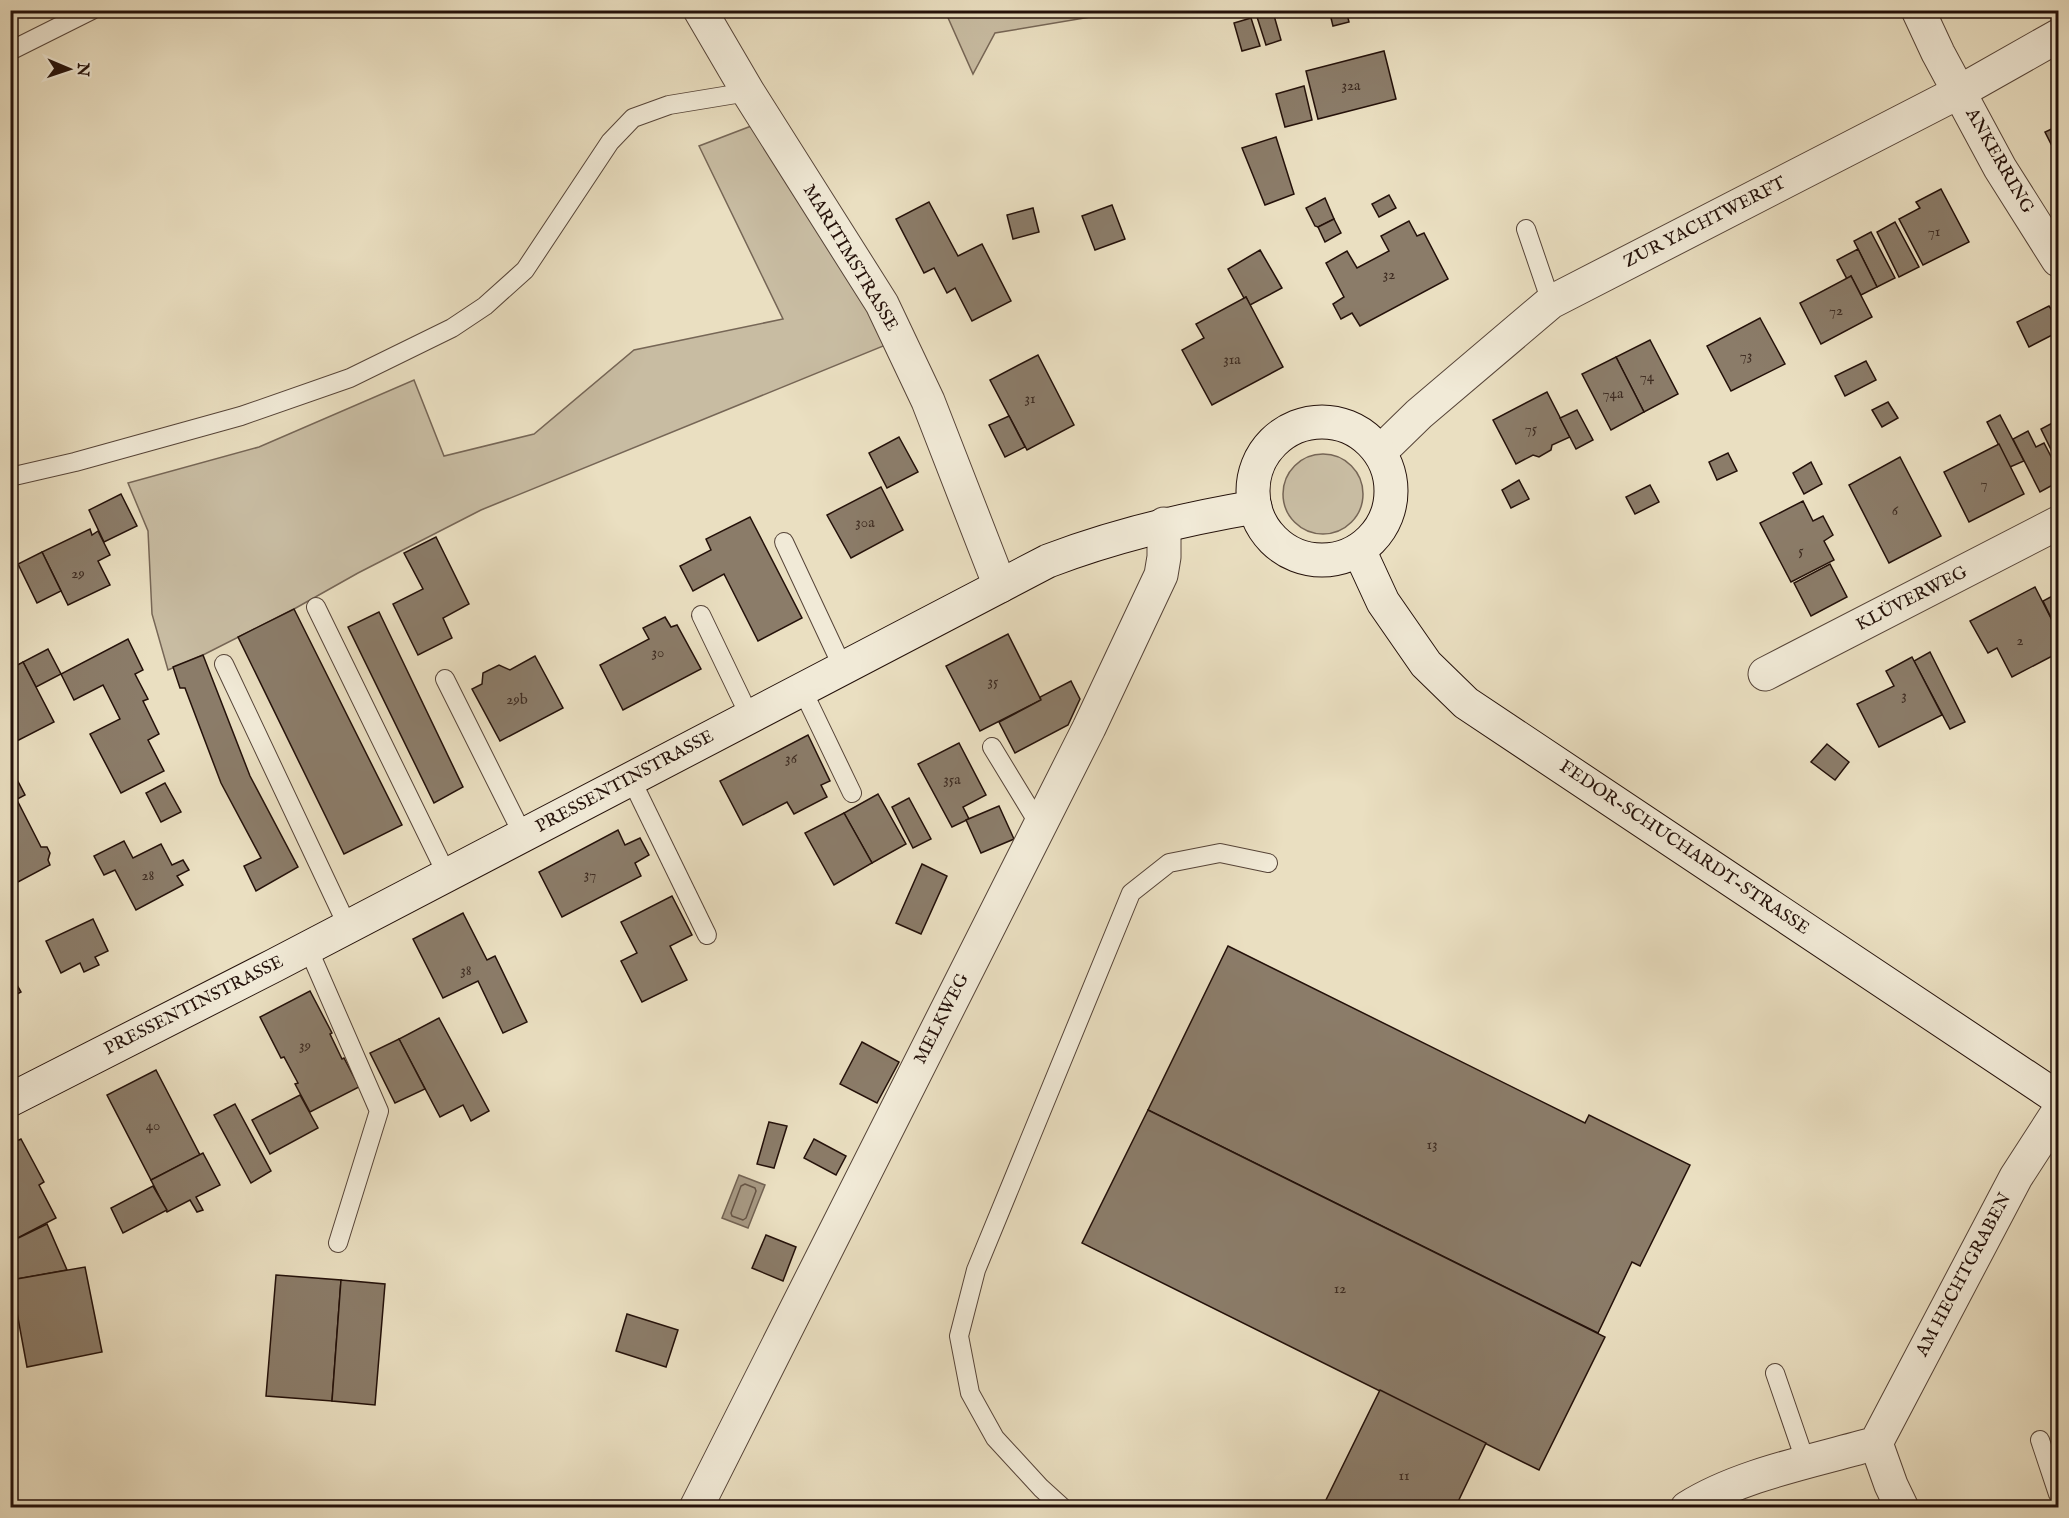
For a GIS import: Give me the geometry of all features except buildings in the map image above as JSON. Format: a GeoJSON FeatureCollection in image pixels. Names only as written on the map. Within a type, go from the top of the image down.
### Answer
{"type":"FeatureCollection","features":[{"type":"Feature","properties":{"kind":"street","name":"MARITIMSTRASSE"},"geometry":{"type":"LineString","coordinates":[[700,10],[748,92],[882,304],[928,401],[999,585]]}},
{"type":"Feature","properties":{"kind":"street","name":"ANKERRING"},"geometry":{"type":"LineString","coordinates":[[1918,10],[2000,168],[2058,260]]}},
{"type":"Feature","properties":{"kind":"street","name":"ZUR YACHTWERFT"},"geometry":{"type":"LineString","coordinates":[[1380,452],[1419,414],[1551,302],[1959,92],[2058,36]]}},
{"type":"Feature","properties":{"kind":"street"},"geometry":{"type":"LineString","coordinates":[[1337,423],[1353,429],[1368,439],[1380,452],[1390,482],[1391,498],[1388,513],[1381,527],[1359,550],[1344,557],[1328,560],[1311,559],[1296,555],[1282,547],[1270,536],[1261,522],[1253,489],[1256,472],[1263,456],[1287,431],[1303,424],[1337,423]]}},
{"type":"Feature","properties":{"kind":"street","name":"PRESSENTINSTRASSE"},"geometry":{"type":"LineString","coordinates":[[10,1100],[308,948],[1048,561],[1092,544],[1164,524],[1256,507]]}},
{"type":"Feature","properties":{"kind":"street","name":"KLÜVERWEG"},"geometry":{"type":"LineString","coordinates":[[1765,674],[2058,523]]}},
{"type":"Feature","properties":{"kind":"street","name":"MELKWEG"},"geometry":{"type":"LineString","coordinates":[[696,1508],[1040,826],[1161,575],[1164,557],[1164,524]]}},
{"type":"Feature","properties":{"kind":"street","name":"FEDOR-SCHUCHARDT-STRASSE"},"geometry":{"type":"LineString","coordinates":[[1359,550],[1383,602],[1426,664],[1466,703],[2058,1098]]}},
{"type":"Feature","properties":{"kind":"street","name":"AM HECHTGRABEN"},"geometry":{"type":"LineString","coordinates":[[1876,1443],[2016,1177],[2058,1112]]}},
{"type":"Feature","properties":{"kind":"street"},"geometry":{"type":"LineString","coordinates":[[1687,1508],[1705,1496],[1758,1476],[1876,1443],[1902,1508]]}},
{"type":"Feature","properties":{"kind":"lane"},"geometry":{"type":"LineString","coordinates":[[10,51],[92,10]]}},
{"type":"Feature","properties":{"kind":"lane"},"geometry":{"type":"LineString","coordinates":[[10,477],[75,462],[241,416],[350,378],[452,328],[485,306],[525,270],[610,142],[633,118],[669,105],[748,92]]}},
{"type":"Feature","properties":{"kind":"lane"},"geometry":{"type":"LineString","coordinates":[[1526,229],[1551,302]]}},
{"type":"Feature","properties":{"kind":"lane"},"geometry":{"type":"LineString","coordinates":[[784,542],[843,668]]}},
{"type":"Feature","properties":{"kind":"lane"},"geometry":{"type":"LineString","coordinates":[[316,607],[447,875]]}},
{"type":"Feature","properties":{"kind":"lane"},"geometry":{"type":"LineString","coordinates":[[701,615],[750,717]]}},
{"type":"Feature","properties":{"kind":"lane"},"geometry":{"type":"LineString","coordinates":[[224,664],[348,927]]}},
{"type":"Feature","properties":{"kind":"lane"},"geometry":{"type":"LineString","coordinates":[[445,679],[523,835]]}},
{"type":"Feature","properties":{"kind":"lane"},"geometry":{"type":"LineString","coordinates":[[802,689],[852,792]]}},
{"type":"Feature","properties":{"kind":"lane"},"geometry":{"type":"LineString","coordinates":[[992,747],[1040,826]]}},
{"type":"Feature","properties":{"kind":"lane"},"geometry":{"type":"LineString","coordinates":[[631,779],[706,935]]}},
{"type":"Feature","properties":{"kind":"lane"},"geometry":{"type":"LineString","coordinates":[[1063,1508],[1041,1488],[995,1438],[970,1393],[960,1336],[976,1270],[1131,893],[1169,863],[1220,853],[1268,863]]}},
{"type":"Feature","properties":{"kind":"lane"},"geometry":{"type":"LineString","coordinates":[[308,948],[379,1111],[338,1243]]}},
{"type":"Feature","properties":{"kind":"lane"},"geometry":{"type":"LineString","coordinates":[[1775,1373],[1806,1463]]}},
{"type":"Feature","properties":{"kind":"lane"},"geometry":{"type":"LineString","coordinates":[[2040,1440],[2058,1494]]}},
{"type":"Feature","properties":{"kind":"shaded area"},"geometry":{"type":"Polygon","coordinates":[[[945,11],[1126,11],[995,33],[973,74],[945,11]]]}},
{"type":"Feature","properties":{"kind":"shaded area"},"geometry":{"type":"Polygon","coordinates":[[[767,120],[898,340],[481,510],[358,573],[294,609],[168,670],[152,614],[148,531],[128,483],[259,447],[414,380],[444,456],[534,434],[634,350],[783,319],[699,146],[767,120]]]}},
{"type":"Feature","properties":{"kind":"shaded area"},"geometry":{"type":"Polygon","coordinates":[[[1323,454],[1338,457],[1351,466],[1360,479],[1363,494],[1360,509],[1351,522],[1338,531],[1323,534],[1308,531],[1295,522],[1286,509],[1283,494],[1286,479],[1295,466],[1308,457],[1323,454]]]}},
{"type":"Feature","properties":{"kind":"water"},"geometry":{"type":"Polygon","coordinates":[[[739,1175],[765,1185],[748,1228],[722,1218],[739,1175]]]}}]}
